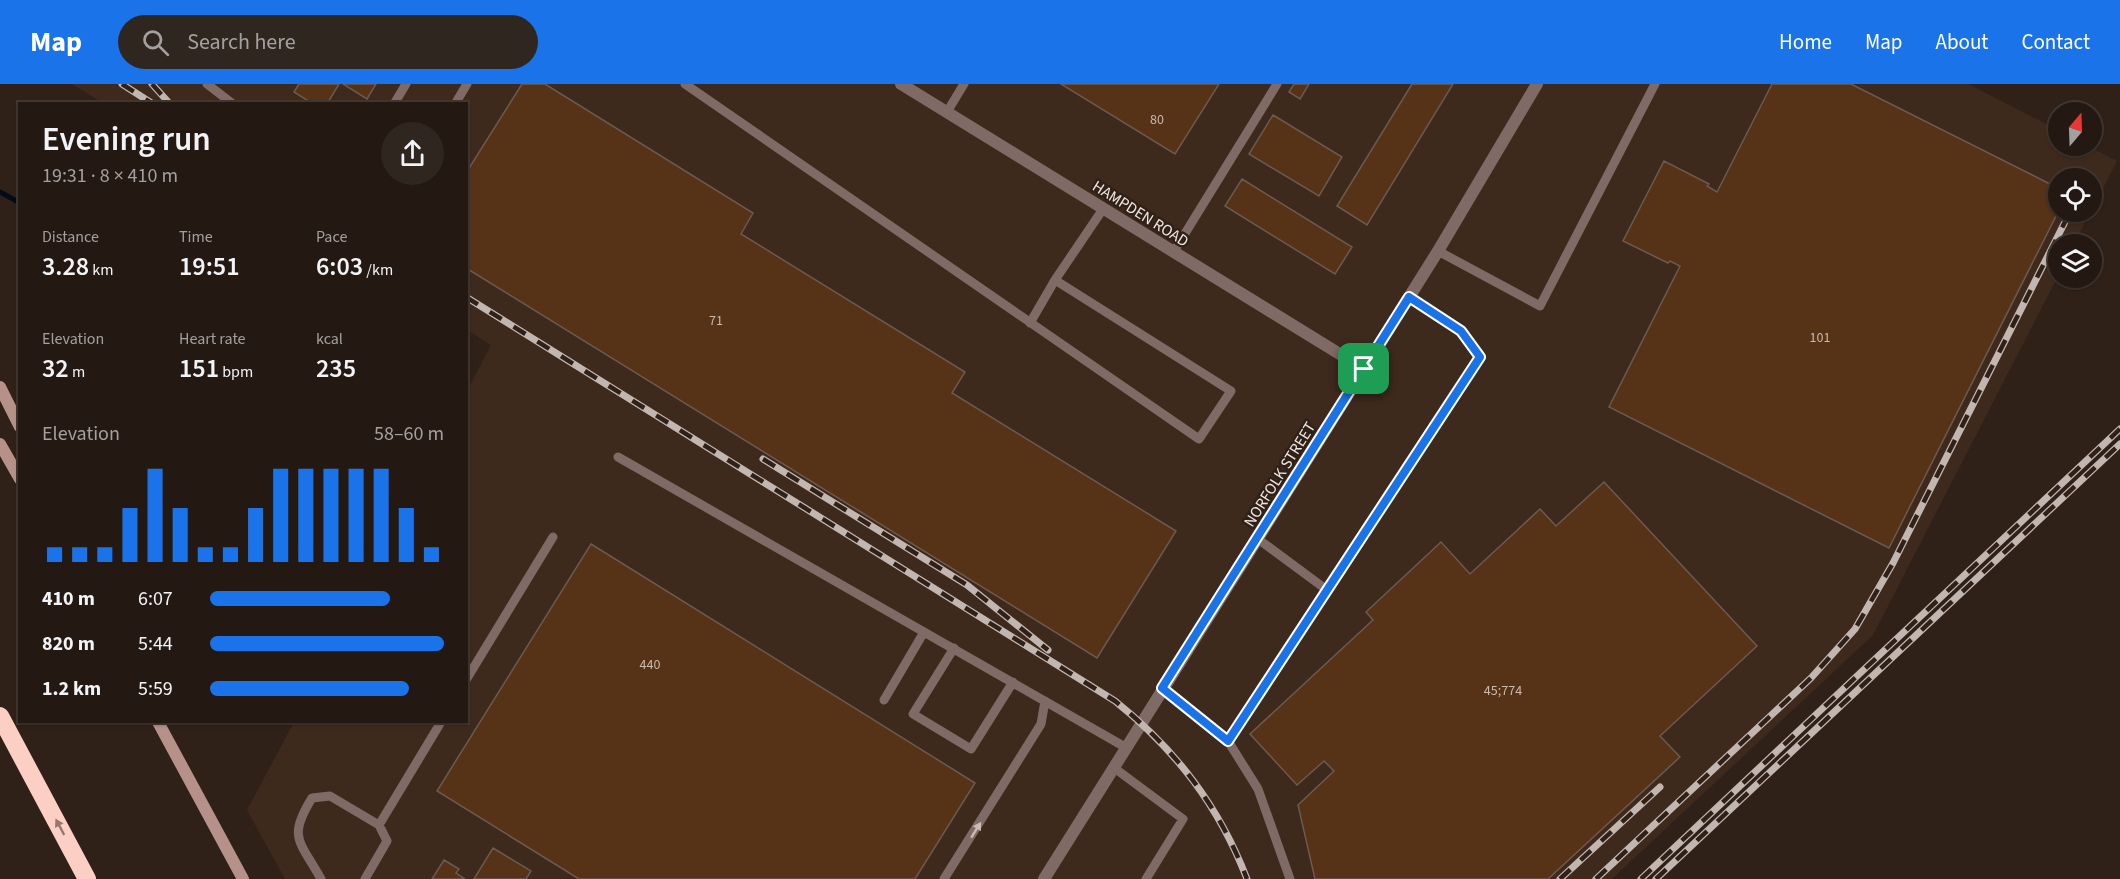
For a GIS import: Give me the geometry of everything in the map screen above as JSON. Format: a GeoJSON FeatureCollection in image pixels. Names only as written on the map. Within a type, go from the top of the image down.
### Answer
{"type":"FeatureCollection","features":[{"type":"Feature","properties":{"kind":"highway"},"geometry":{"type":"LineString","coordinates":[[0,716],[87,879]]}},
{"type":"Feature","properties":{"kind":"street","name":"HAMPDEN ROAD"},"geometry":{"type":"LineString","coordinates":[[901,84],[1364,369]]}},
{"type":"Feature","properties":{"kind":"street","name":"NORFOLK STREET"},"geometry":{"type":"LineString","coordinates":[[1044,879],[1438,251],[1537,84]]}},
{"type":"Feature","properties":{"kind":"street"},"geometry":{"type":"LineString","coordinates":[[0,387],[18,423]]}},
{"type":"Feature","properties":{"kind":"street"},"geometry":{"type":"LineString","coordinates":[[0,444],[18,476]]}},
{"type":"Feature","properties":{"kind":"street"},"geometry":{"type":"LineString","coordinates":[[159,723],[243,879]]}},
{"type":"Feature","properties":{"kind":"lane"},"geometry":{"type":"LineString","coordinates":[[207,84],[230,102]]}},
{"type":"Feature","properties":{"kind":"lane"},"geometry":{"type":"LineString","coordinates":[[395,102],[406,84]]}},
{"type":"Feature","properties":{"kind":"lane"},"geometry":{"type":"LineString","coordinates":[[456,102],[467,84]]}},
{"type":"Feature","properties":{"kind":"lane"},"geometry":{"type":"LineString","coordinates":[[686,84],[1199,439],[1231,391],[1055,280]]}},
{"type":"Feature","properties":{"kind":"lane"},"geometry":{"type":"LineString","coordinates":[[947,112],[964,84]]}},
{"type":"Feature","properties":{"kind":"lane"},"geometry":{"type":"LineString","coordinates":[[1173,253],[1277,84]]}},
{"type":"Feature","properties":{"kind":"lane"},"geometry":{"type":"LineString","coordinates":[[1438,251],[1540,306],[1655,84]]}},
{"type":"Feature","properties":{"kind":"lane"},"geometry":{"type":"LineString","coordinates":[[1030,323],[1055,280],[1102,209]]}},
{"type":"Feature","properties":{"kind":"lane"},"geometry":{"type":"LineString","coordinates":[[1228,741],[1480,357],[1461,331],[1409,297]]}},
{"type":"Feature","properties":{"kind":"lane"},"geometry":{"type":"LineString","coordinates":[[618,457],[1125,747]]}},
{"type":"Feature","properties":{"kind":"lane"},"geometry":{"type":"LineString","coordinates":[[468,677],[553,537]]}},
{"type":"Feature","properties":{"kind":"lane"},"geometry":{"type":"LineString","coordinates":[[1258,539],[1327,590]]}},
{"type":"Feature","properties":{"kind":"lane"},"geometry":{"type":"LineString","coordinates":[[884,700],[924,632]]}},
{"type":"Feature","properties":{"kind":"lane"},"geometry":{"type":"LineString","coordinates":[[954,648],[914,714],[971,748],[1013,682]]}},
{"type":"Feature","properties":{"kind":"lane"},"geometry":{"type":"LineString","coordinates":[[1162,688],[1228,741],[1258,789],[1290,879]]}},
{"type":"Feature","properties":{"kind":"lane"},"geometry":{"type":"LineString","coordinates":[[945,879],[1041,724],[1045,701]]}},
{"type":"Feature","properties":{"kind":"lane"},"geometry":{"type":"LineString","coordinates":[[379,825],[440,723]]}},
{"type":"Feature","properties":{"kind":"lane"},"geometry":{"type":"LineString","coordinates":[[1113,766],[1183,819],[1146,879]]}},
{"type":"Feature","properties":{"kind":"lane"},"geometry":{"type":"LineString","coordinates":[[321,879],[298,837],[298,821],[312,798],[330,796],[379,825],[387,841],[365,879]]}},
{"type":"Feature","properties":{"kind":"shaded area"},"geometry":{"type":"Polygon","coordinates":[[[72,84],[1968,84],[2048,125],[2048,156],[2102,156],[2102,153],[2117,161],[2102,190],[2102,168],[2048,168],[2048,222],[2086,222],[2079,234],[2048,234],[2048,288],[2052,288],[1873,635],[1612,879],[285,879],[247,810],[293,723],[468,723],[468,389],[491,345],[468,331],[468,102],[101,102],[72,84]]]}},
{"type":"Feature","properties":{"kind":"building"},"geometry":{"type":"Polygon","coordinates":[[[299,84],[339,84],[328,102],[310,102],[294,92],[299,84]]]}},
{"type":"Feature","properties":{"kind":"building"},"geometry":{"type":"Polygon","coordinates":[[[343,84],[376,84],[367,99],[343,84]]]}},
{"type":"Feature","properties":{"kind":"building"},"geometry":{"type":"Polygon","coordinates":[[[522,84],[545,84],[753,213],[741,234],[965,372],[952,393],[1176,531],[1097,658],[468,269],[468,170],[522,84]]]}},
{"type":"Feature","properties":{"kind":"building"},"geometry":{"type":"Polygon","coordinates":[[[1061,84],[1219,84],[1175,154],[1061,84]]]}},
{"type":"Feature","properties":{"kind":"building"},"geometry":{"type":"Polygon","coordinates":[[[1294,84],[1309,84],[1300,99],[1289,92],[1294,84]]]}},
{"type":"Feature","properties":{"kind":"building"},"geometry":{"type":"Polygon","coordinates":[[[1412,84],[1453,84],[1367,225],[1337,206],[1412,84]]]}},
{"type":"Feature","properties":{"kind":"building"},"geometry":{"type":"Polygon","coordinates":[[[1772,84],[1851,84],[2048,183],[2048,222],[2053,222],[1889,548],[1609,407],[1680,266],[1670,261],[1668,263],[1623,241],[1664,161],[1709,184],[1707,186],[1717,192],[1772,84]]]}},
{"type":"Feature","properties":{"kind":"building"},"geometry":{"type":"Polygon","coordinates":[[[1273,115],[1342,157],[1319,196],[1249,154],[1273,115]]]}},
{"type":"Feature","properties":{"kind":"building"},"geometry":{"type":"Polygon","coordinates":[[[1242,179],[1352,247],[1335,274],[1225,206],[1242,179]]]}},
{"type":"Feature","properties":{"kind":"building"},"geometry":{"type":"Polygon","coordinates":[[[1604,482],[1757,646],[1660,736],[1680,757],[1548,879],[1315,879],[1298,805],[1334,771],[1324,761],[1297,785],[1250,734],[1373,620],[1366,612],[1441,542],[1470,574],[1540,509],[1556,526],[1604,482]]]}},
{"type":"Feature","properties":{"kind":"building"},"geometry":{"type":"Polygon","coordinates":[[[591,544],[975,783],[915,879],[579,879],[437,791],[591,544]]]}},
{"type":"Feature","properties":{"kind":"building"},"geometry":{"type":"Polygon","coordinates":[[[493,848],[531,871],[526,879],[474,879],[493,848]]]}},
{"type":"Feature","properties":{"kind":"building"},"geometry":{"type":"Polygon","coordinates":[[[444,860],[459,869],[456,873],[465,879],[432,879],[444,860]]]}},
{"type":"Feature","properties":{"kind":"waterway"},"geometry":{"type":"LineString","coordinates":[[0,192],[18,202]]}},
{"type":"Feature","properties":{"kind":"railway"},"geometry":{"type":"LineString","coordinates":[[122,84],[150,102]]}},
{"type":"Feature","properties":{"kind":"railway"},"geometry":{"type":"LineString","coordinates":[[152,84],[168,102]]}},
{"type":"Feature","properties":{"kind":"railway"},"geometry":{"type":"LineString","coordinates":[[1596,879],[1811,678],[1855,629],[1893,563],[2065,222]]}},
{"type":"Feature","properties":{"kind":"railway"},"geometry":{"type":"LineString","coordinates":[[468,298],[1115,701],[1157,739],[1193,781],[1223,827],[1247,879]]}},
{"type":"Feature","properties":{"kind":"railway"},"geometry":{"type":"LineString","coordinates":[[1641,879],[2120,429]]}},
{"type":"Feature","properties":{"kind":"railway"},"geometry":{"type":"LineString","coordinates":[[1656,879],[2120,444]]}},
{"type":"Feature","properties":{"kind":"railway"},"geometry":{"type":"LineString","coordinates":[[763,459],[967,585],[1048,650]]}},
{"type":"Feature","properties":{"kind":"railway"},"geometry":{"type":"LineString","coordinates":[[1560,879],[1660,787]]}},
{"type":"Feature","properties":{"kind":"route"},"geometry":{"type":"LineString","coordinates":[[1409,297],[1461,331],[1480,357],[1228,741],[1162,688],[1364,369],[1409,297]]}}]}
